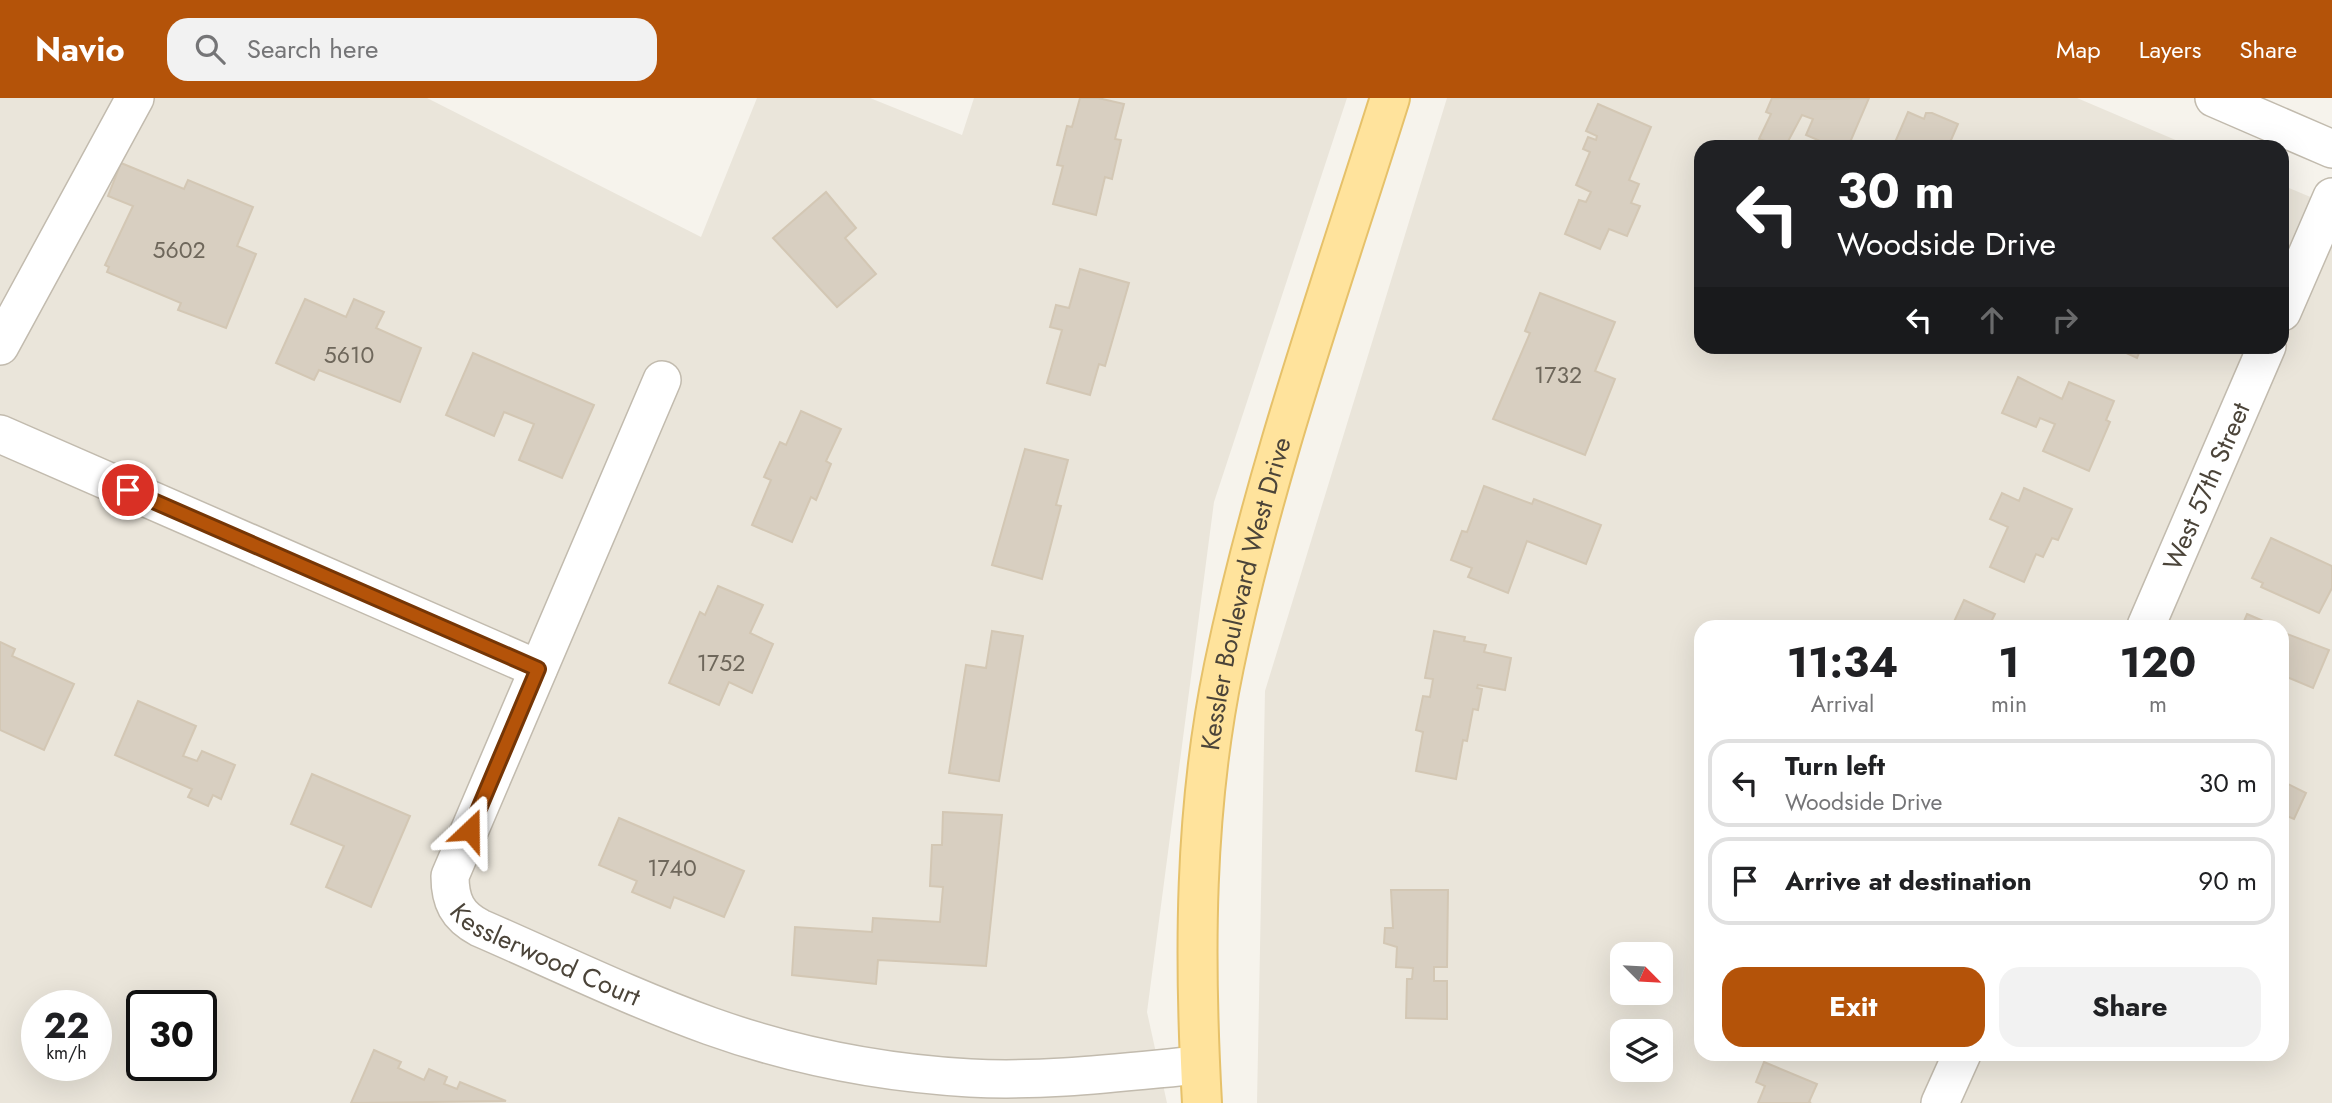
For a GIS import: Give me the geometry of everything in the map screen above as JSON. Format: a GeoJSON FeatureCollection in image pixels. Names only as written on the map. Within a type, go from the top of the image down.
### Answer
{"type":"FeatureCollection","features":[{"type":"Feature","properties":{"kind":"main road","name":"Kessler Boulevard West Drive"},"geometry":{"type":"LineString","coordinates":[[1202,1103],[1196,920],[1201,835],[1206,778],[1235,610],[1266,491],[1390,98]]}},
{"type":"Feature","properties":{"kind":"street"},"geometry":{"type":"LineString","coordinates":[[0,346],[135,98]]}},
{"type":"Feature","properties":{"kind":"street"},"geometry":{"type":"LineString","coordinates":[[2214,98],[2332,149]]}},
{"type":"Feature","properties":{"kind":"street"},"geometry":{"type":"LineString","coordinates":[[2289,296],[2332,197]]}},
{"type":"Feature","properties":{"kind":"street","name":"West 57th Street"},"geometry":{"type":"LineString","coordinates":[[2149,620],[2264,354]]}},
{"type":"Feature","properties":{"kind":"street","name":"Kesslerwood Court"},"geometry":{"type":"LineString","coordinates":[[662,380],[450,876],[450,894],[456,908],[468,922],[709,1026],[790,1051],[865,1066],[954,1077],[1015,1079],[1199,1065]]}},
{"type":"Feature","properties":{"kind":"street"},"geometry":{"type":"LineString","coordinates":[[0,434],[538,669]]}},
{"type":"Feature","properties":{"kind":"street"},"geometry":{"type":"LineString","coordinates":[[1940,1103],[1959,1061]]}},
{"type":"Feature","properties":{"kind":"shaded area"},"geometry":{"type":"Polygon","coordinates":[[[0,98],[427,98],[701,237],[757,98],[870,98],[962,135],[974,98],[1347,98],[1214,502],[1147,1012],[1167,1103],[0,1103],[0,98]]]}},
{"type":"Feature","properties":{"kind":"shaded area"},"geometry":{"type":"Polygon","coordinates":[[[1447,98],[2077,98],[2176,140],[1694,140],[1694,354],[2289,354],[2289,188],[2332,206],[2332,1103],[1257,1103],[1265,691],[1447,98]]]}},
{"type":"Feature","properties":{"kind":"building"},"geometry":{"type":"Polygon","coordinates":[[[1080,98],[1098,98],[1124,104],[1115,139],[1121,140],[1112,179],[1105,177],[1096,215],[1053,204],[1063,166],[1057,165],[1067,126],[1072,127],[1080,98]]]}},
{"type":"Feature","properties":{"kind":"building"},"geometry":{"type":"Polygon","coordinates":[[[1772,98],[1869,98],[1851,140],[1818,140],[1806,135],[1813,119],[1802,115],[1789,140],[1759,139],[1771,114],[1766,112],[1772,98]]]}},
{"type":"Feature","properties":{"kind":"building"},"geometry":{"type":"Polygon","coordinates":[[[1598,104],[1651,127],[1629,180],[1639,184],[1631,203],[1640,206],[1627,236],[1609,229],[1600,249],[1565,234],[1579,200],[1586,202],[1591,192],[1576,185],[1590,152],[1583,149],[1588,137],[1596,140],[1597,136],[1586,131],[1598,104]]]}},
{"type":"Feature","properties":{"kind":"building"},"geometry":{"type":"Polygon","coordinates":[[[1908,112],[1924,119],[1926,113],[1932,113],[1958,124],[1951,140],[1896,140],[1908,112]]]}},
{"type":"Feature","properties":{"kind":"building"},"geometry":{"type":"Polygon","coordinates":[[[121,163],[184,189],[188,180],[253,207],[237,246],[256,254],[226,328],[178,310],[181,303],[107,272],[109,267],[105,265],[133,206],[108,196],[121,163]]]}},
{"type":"Feature","properties":{"kind":"building"},"geometry":{"type":"Polygon","coordinates":[[[826,192],[856,228],[845,238],[876,274],[837,307],[773,238],[826,192]]]}},
{"type":"Feature","properties":{"kind":"building"},"geometry":{"type":"Polygon","coordinates":[[[1080,269],[1129,283],[1105,366],[1099,364],[1090,395],[1047,383],[1062,330],[1050,327],[1056,305],[1069,308],[1080,269]]]}},
{"type":"Feature","properties":{"kind":"building"},"geometry":{"type":"Polygon","coordinates":[[[1540,293],[1615,322],[1595,371],[1615,379],[1585,455],[1493,419],[1530,333],[1525,331],[1540,293]]]}},
{"type":"Feature","properties":{"kind":"building"},"geometry":{"type":"Polygon","coordinates":[[[305,299],[346,317],[354,299],[384,312],[376,328],[421,348],[400,402],[319,370],[314,380],[276,363],[305,299]]]}},
{"type":"Feature","properties":{"kind":"building"},"geometry":{"type":"Polygon","coordinates":[[[473,353],[594,405],[562,478],[519,460],[534,424],[504,412],[494,436],[446,415],[473,353]]]}},
{"type":"Feature","properties":{"kind":"building"},"geometry":{"type":"Polygon","coordinates":[[[2018,377],[2062,399],[2069,382],[2114,401],[2106,420],[2110,422],[2089,471],[2043,451],[2055,424],[2040,418],[2036,427],[2002,413],[2018,377]]]}},
{"type":"Feature","properties":{"kind":"building"},"geometry":{"type":"Polygon","coordinates":[[[801,411],[841,429],[826,461],[831,464],[816,500],[811,497],[792,542],[752,525],[771,480],[764,477],[780,442],[786,445],[801,411]]]}},
{"type":"Feature","properties":{"kind":"building"},"geometry":{"type":"Polygon","coordinates":[[[1025,449],[1068,460],[1056,505],[1061,506],[1042,579],[992,565],[1025,449]]]}},
{"type":"Feature","properties":{"kind":"building"},"geometry":{"type":"Polygon","coordinates":[[[1484,486],[1532,504],[1534,499],[1601,525],[1586,564],[1527,541],[1508,593],[1468,577],[1472,568],[1451,560],[1462,531],[1467,532],[1484,486]]]}},
{"type":"Feature","properties":{"kind":"building"},"geometry":{"type":"Polygon","coordinates":[[[2024,488],[2072,509],[2058,540],[2052,538],[2043,557],[2036,554],[2024,582],[1990,567],[2008,527],[1990,519],[2002,493],[2019,501],[2024,488]]]}},
{"type":"Feature","properties":{"kind":"building"},"geometry":{"type":"Polygon","coordinates":[[[2271,538],[2332,566],[2332,588],[2319,613],[2261,587],[2263,583],[2252,578],[2271,538]]]}},
{"type":"Feature","properties":{"kind":"building"},"geometry":{"type":"Polygon","coordinates":[[[718,586],[763,605],[750,633],[773,644],[752,693],[729,682],[719,705],[669,683],[700,612],[705,615],[718,586]]]}},
{"type":"Feature","properties":{"kind":"building"},"geometry":{"type":"Polygon","coordinates":[[[1964,600],[1995,614],[1992,620],[1955,620],[1964,600]]]}},
{"type":"Feature","properties":{"kind":"building"},"geometry":{"type":"Polygon","coordinates":[[[2247,614],[2261,620],[2244,620],[2247,614]]]}},
{"type":"Feature","properties":{"kind":"building"},"geometry":{"type":"Polygon","coordinates":[[[992,631],[1023,636],[999,781],[949,773],[966,665],[986,668],[992,631]]]}},
{"type":"Feature","properties":{"kind":"building"},"geometry":{"type":"Polygon","coordinates":[[[1434,631],[1465,637],[1464,641],[1486,645],[1484,652],[1511,658],[1505,690],[1478,685],[1477,688],[1482,689],[1478,710],[1473,709],[1467,741],[1463,740],[1456,779],[1416,771],[1423,732],[1416,730],[1423,696],[1430,697],[1433,679],[1425,678],[1434,631]]]}},
{"type":"Feature","properties":{"kind":"building"},"geometry":{"type":"Polygon","coordinates":[[[2289,635],[2329,650],[2313,688],[2289,678],[2289,635]]]}},
{"type":"Feature","properties":{"kind":"building"},"geometry":{"type":"Polygon","coordinates":[[[0,642],[15,649],[12,656],[74,684],[44,750],[0,730],[0,642]]]}},
{"type":"Feature","properties":{"kind":"building"},"geometry":{"type":"Polygon","coordinates":[[[138,701],[196,726],[183,756],[197,761],[202,751],[235,765],[221,799],[213,795],[208,806],[188,797],[192,789],[115,755],[138,701]]]}},
{"type":"Feature","properties":{"kind":"building"},"geometry":{"type":"Polygon","coordinates":[[[312,774],[410,816],[371,907],[326,887],[344,846],[291,824],[312,774]]]}},
{"type":"Feature","properties":{"kind":"building"},"geometry":{"type":"Polygon","coordinates":[[[2289,784],[2306,793],[2294,819],[2289,817],[2289,784]]]}},
{"type":"Feature","properties":{"kind":"building"},"geometry":{"type":"Polygon","coordinates":[[[943,812],[1002,815],[986,966],[878,960],[876,984],[792,975],[795,927],[872,932],[873,918],[940,922],[943,887],[930,886],[932,845],[942,845],[943,812]]]}},
{"type":"Feature","properties":{"kind":"building"},"geometry":{"type":"Polygon","coordinates":[[[619,818],[744,871],[724,917],[674,897],[670,908],[632,892],[637,881],[599,865],[619,818]]]}},
{"type":"Feature","properties":{"kind":"building"},"geometry":{"type":"Polygon","coordinates":[[[1391,890],[1448,890],[1447,967],[1434,967],[1434,981],[1447,981],[1447,1019],[1406,1018],[1407,979],[1412,979],[1413,968],[1396,967],[1397,947],[1384,943],[1385,928],[1393,928],[1391,890]]]}},
{"type":"Feature","properties":{"kind":"building"},"geometry":{"type":"Polygon","coordinates":[[[374,1050],[401,1062],[398,1068],[424,1080],[429,1069],[447,1077],[444,1084],[457,1089],[460,1082],[506,1101],[351,1103],[374,1050]]]}},
{"type":"Feature","properties":{"kind":"building"},"geometry":{"type":"Polygon","coordinates":[[[1764,1062],[1817,1084],[1809,1102],[1811,1103],[1758,1103],[1765,1086],[1756,1082],[1764,1062]]]}},
{"type":"Feature","properties":{"kind":"route"},"geometry":{"type":"LineString","coordinates":[[128,490],[538,669],[470,830]]}}]}
